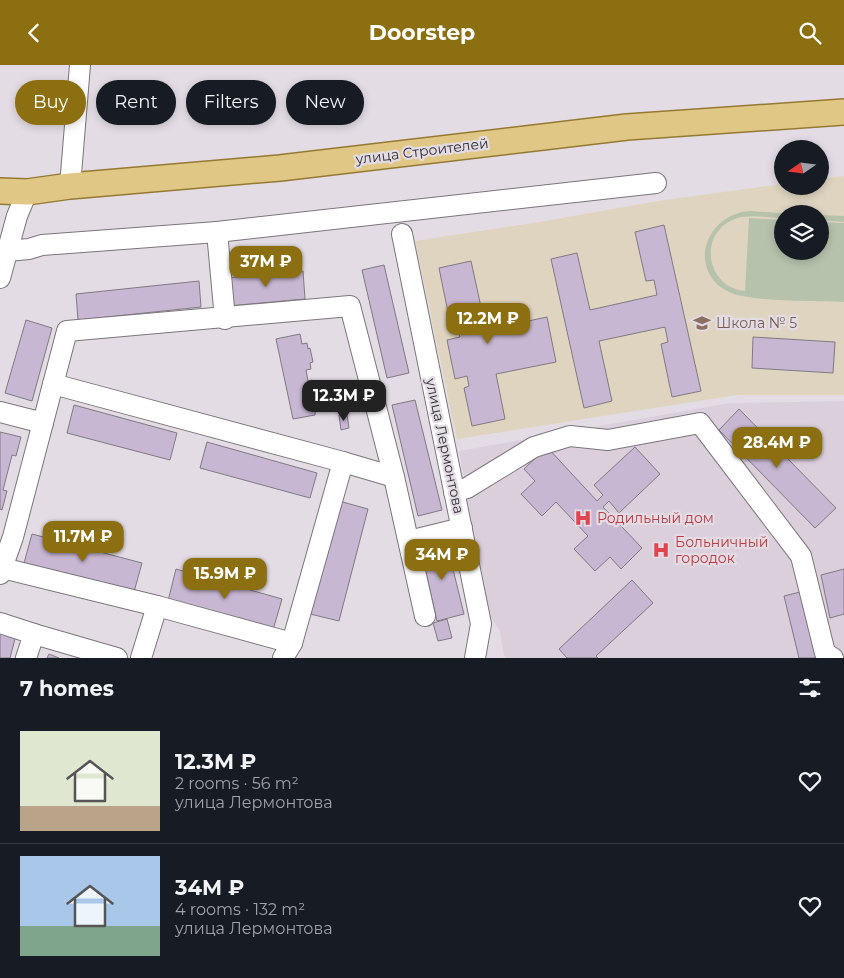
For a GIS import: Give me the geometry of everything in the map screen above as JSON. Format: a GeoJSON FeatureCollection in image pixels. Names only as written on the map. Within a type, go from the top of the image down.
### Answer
{"type":"FeatureCollection","features":[{"type":"Feature","properties":{"kind":"main road","name":"улица Строителей"},"geometry":{"type":"LineString","coordinates":[[0,191],[27,192],[70,186],[280,168],[627,127],[844,112]]}},
{"type":"Feature","properties":{"kind":"street"},"geometry":{"type":"LineString","coordinates":[[70,186],[80,65]]}},
{"type":"Feature","properties":{"kind":"street"},"geometry":{"type":"LineString","coordinates":[[8,251],[29,249],[42,245],[217,232],[656,183]]}},
{"type":"Feature","properties":{"kind":"street"},"geometry":{"type":"LineString","coordinates":[[0,278],[27,192]]}},
{"type":"Feature","properties":{"kind":"street"},"geometry":{"type":"LineString","coordinates":[[217,232],[225,319]]}},
{"type":"Feature","properties":{"kind":"street","name":"улица Лермонтова"},"geometry":{"type":"LineString","coordinates":[[402,234],[481,624],[476,658]]}},
{"type":"Feature","properties":{"kind":"street"},"geometry":{"type":"LineString","coordinates":[[343,462],[287,651],[157,606],[1,571],[6,535],[43,423],[67,331],[225,319],[350,306],[394,477],[425,615]]}},
{"type":"Feature","properties":{"kind":"street"},"geometry":{"type":"LineString","coordinates":[[53,384],[394,477]]}},
{"type":"Feature","properties":{"kind":"street"},"geometry":{"type":"LineString","coordinates":[[0,412],[43,423]]}},
{"type":"Feature","properties":{"kind":"street"},"geometry":{"type":"LineString","coordinates":[[454,492],[467,488],[534,447],[570,435],[608,440],[700,423],[801,556],[825,653],[833,658]]}},
{"type":"Feature","properties":{"kind":"street"},"geometry":{"type":"LineString","coordinates":[[409,541],[462,528]]}},
{"type":"Feature","properties":{"kind":"street"},"geometry":{"type":"LineString","coordinates":[[141,658],[157,606]]}},
{"type":"Feature","properties":{"kind":"street"},"geometry":{"type":"LineString","coordinates":[[0,623],[117,658]]}},
{"type":"Feature","properties":{"kind":"street"},"geometry":{"type":"LineString","coordinates":[[26,658],[34,634]]}},
{"type":"Feature","properties":{"kind":"shaded area","name":"Школа № 5"},"geometry":{"type":"Polygon","coordinates":[[[844,176],[844,395],[737,395],[457,439],[415,241],[664,200],[774,185],[774,195],[829,195],[829,178],[844,176]]]}},
{"type":"Feature","properties":{"kind":"shaded area","name":"Больничный городок"},"geometry":{"type":"Polygon","coordinates":[[[844,401],[844,658],[506,658],[504,656],[500,631],[488,613],[459,451],[730,403],[844,401]]]}},
{"type":"Feature","properties":{"kind":"green space"},"geometry":{"type":"Polygon","coordinates":[[[750,211],[774,213],[774,217],[757,216],[732,220],[721,228],[714,238],[711,249],[715,272],[722,281],[732,288],[745,291],[749,218],[774,220],[774,260],[829,260],[829,222],[844,223],[844,302],[752,298],[729,292],[716,283],[708,271],[705,258],[706,245],[712,232],[734,214],[750,211]]]}},
{"type":"Feature","properties":{"kind":"green space"},"geometry":{"type":"Polygon","coordinates":[[[829,215],[844,216],[844,222],[829,221],[829,215]]]}},
{"type":"Feature","properties":{"kind":"building"},"geometry":{"type":"Polygon","coordinates":[[[664,225],[701,391],[672,397],[661,344],[668,342],[665,327],[599,341],[612,401],[584,408],[551,259],[577,253],[590,310],[657,295],[654,280],[646,281],[635,232],[664,225]]]}},
{"type":"Feature","properties":{"kind":"building"},"geometry":{"type":"Polygon","coordinates":[[[471,261],[486,330],[547,317],[556,362],[496,374],[505,419],[472,426],[464,388],[469,386],[467,376],[455,379],[447,340],[460,337],[458,331],[452,332],[439,268],[471,261]]]}},
{"type":"Feature","properties":{"kind":"building"},"geometry":{"type":"Polygon","coordinates":[[[384,265],[409,373],[387,378],[362,270],[384,265]]]}},
{"type":"Feature","properties":{"kind":"building"},"geometry":{"type":"Polygon","coordinates":[[[303,271],[305,299],[228,306],[226,278],[303,271]]]}},
{"type":"Feature","properties":{"kind":"building"},"geometry":{"type":"Polygon","coordinates":[[[199,281],[201,307],[78,320],[76,294],[199,281]]]}},
{"type":"Feature","properties":{"kind":"building"},"geometry":{"type":"Polygon","coordinates":[[[26,320],[52,328],[32,401],[5,393],[26,320]]]}},
{"type":"Feature","properties":{"kind":"building"},"geometry":{"type":"Polygon","coordinates":[[[300,334],[302,344],[307,343],[308,349],[310,348],[313,362],[310,363],[311,369],[306,370],[308,381],[312,380],[313,386],[316,385],[319,400],[316,401],[315,415],[293,419],[276,339],[300,334]]]}},
{"type":"Feature","properties":{"kind":"building"},"geometry":{"type":"Polygon","coordinates":[[[753,337],[835,342],[833,373],[752,368],[753,337]]]}},
{"type":"Feature","properties":{"kind":"building"},"geometry":{"type":"Polygon","coordinates":[[[415,400],[442,510],[418,516],[392,405],[415,400]]]}},
{"type":"Feature","properties":{"kind":"building"},"geometry":{"type":"Polygon","coordinates":[[[74,405],[177,433],[170,460],[67,433],[74,405]]]}},
{"type":"Feature","properties":{"kind":"building"},"geometry":{"type":"Polygon","coordinates":[[[739,409],[836,508],[815,528],[719,430],[739,409]]]}},
{"type":"Feature","properties":{"kind":"building"},"geometry":{"type":"Polygon","coordinates":[[[347,414],[349,428],[341,430],[339,415],[347,414]]]}},
{"type":"Feature","properties":{"kind":"building"},"geometry":{"type":"Polygon","coordinates":[[[0,432],[21,437],[16,456],[12,455],[3,490],[7,491],[2,510],[0,509],[0,432]]]}},
{"type":"Feature","properties":{"kind":"building"},"geometry":{"type":"Polygon","coordinates":[[[207,442],[317,473],[310,498],[200,468],[207,442]]]}},
{"type":"Feature","properties":{"kind":"building"},"geometry":{"type":"Polygon","coordinates":[[[547,447],[597,501],[603,495],[594,485],[635,447],[660,474],[619,513],[609,501],[603,507],[642,548],[621,569],[610,557],[595,571],[574,549],[588,536],[556,502],[542,516],[521,494],[535,481],[524,469],[547,447]]]}},
{"type":"Feature","properties":{"kind":"building"},"geometry":{"type":"Polygon","coordinates":[[[339,501],[368,509],[339,621],[310,614],[339,501]]]}},
{"type":"Feature","properties":{"kind":"building"},"geometry":{"type":"Polygon","coordinates":[[[32,534],[142,563],[134,592],[24,563],[32,534]]]}},
{"type":"Feature","properties":{"kind":"building"},"geometry":{"type":"Polygon","coordinates":[[[446,541],[464,614],[437,621],[420,547],[446,541]]]}},
{"type":"Feature","properties":{"kind":"building"},"geometry":{"type":"Polygon","coordinates":[[[176,569],[282,599],[273,630],[168,601],[176,569]]]}},
{"type":"Feature","properties":{"kind":"building"},"geometry":{"type":"Polygon","coordinates":[[[844,569],[844,614],[830,618],[821,575],[844,569]]]}},
{"type":"Feature","properties":{"kind":"building"},"geometry":{"type":"Polygon","coordinates":[[[632,580],[653,603],[596,656],[598,658],[567,658],[559,649],[632,580]]]}},
{"type":"Feature","properties":{"kind":"building"},"geometry":{"type":"Polygon","coordinates":[[[804,591],[820,658],[799,658],[784,596],[804,591]]]}},
{"type":"Feature","properties":{"kind":"building"},"geometry":{"type":"Polygon","coordinates":[[[447,619],[452,638],[438,641],[433,623],[447,619]]]}},
{"type":"Feature","properties":{"kind":"building"},"geometry":{"type":"Polygon","coordinates":[[[0,631],[16,635],[10,658],[0,658],[0,631]]]}},
{"type":"Feature","properties":{"kind":"building"},"geometry":{"type":"Polygon","coordinates":[[[49,654],[59,658],[47,658],[49,654]]]}},
{"type":"Feature","properties":{"kind":"place","name":"Школа № 5"},"geometry":{"type":"Point","coordinates":[702,323]}},
{"type":"Feature","properties":{"kind":"place","name":"Родильный дом"},"geometry":{"type":"Point","coordinates":[583,518]}},
{"type":"Feature","properties":{"kind":"place","name":"Больничный городок"},"geometry":{"type":"Point","coordinates":[661,550]}}]}
